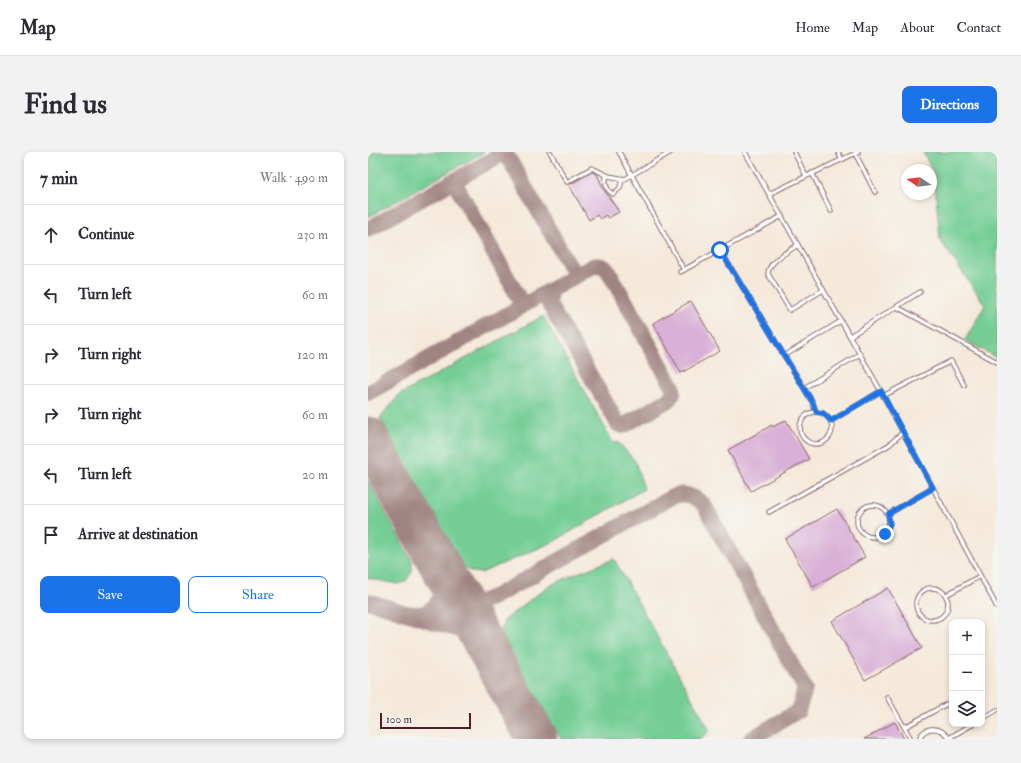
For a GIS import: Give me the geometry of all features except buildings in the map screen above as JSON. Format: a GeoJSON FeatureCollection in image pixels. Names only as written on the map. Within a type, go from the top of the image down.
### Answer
{"type":"FeatureCollection","features":[{"type":"Feature","properties":{"kind":"lane"},"geometry":{"type":"LineString","coordinates":[[550,152],[567,182],[592,168],[607,175],[622,179],[630,176],[671,152]]}},
{"type":"Feature","properties":{"kind":"lane"},"geometry":{"type":"LineString","coordinates":[[619,152],[630,176],[682,271],[782,216]]}},
{"type":"Feature","properties":{"kind":"lane"},"geometry":{"type":"LineString","coordinates":[[745,152],[884,396],[997,607]]}},
{"type":"Feature","properties":{"kind":"lane"},"geometry":{"type":"LineString","coordinates":[[794,152],[806,176]]}},
{"type":"Feature","properties":{"kind":"lane"},"geometry":{"type":"LineString","coordinates":[[838,152],[842,160]]}},
{"type":"Feature","properties":{"kind":"lane"},"geometry":{"type":"LineString","coordinates":[[769,194],[856,153],[874,192]]}},
{"type":"Feature","properties":{"kind":"lane"},"geometry":{"type":"LineString","coordinates":[[812,173],[831,211]]}},
{"type":"Feature","properties":{"kind":"lane"},"geometry":{"type":"LineString","coordinates":[[607,175],[605,183],[609,191],[613,194],[620,188],[622,179]]}},
{"type":"Feature","properties":{"kind":"lane"},"geometry":{"type":"LineString","coordinates":[[798,245],[775,261],[769,268],[768,274],[790,310],[823,290]]}},
{"type":"Feature","properties":{"kind":"lane"},"geometry":{"type":"LineString","coordinates":[[720,250],[813,403],[816,412]]}},
{"type":"Feature","properties":{"kind":"lane"},"geometry":{"type":"LineString","coordinates":[[850,336],[920,292]]}},
{"type":"Feature","properties":{"kind":"lane"},"geometry":{"type":"LineString","coordinates":[[897,307],[997,362]]}},
{"type":"Feature","properties":{"kind":"lane"},"geometry":{"type":"LineString","coordinates":[[784,356],[841,321]]}},
{"type":"Feature","properties":{"kind":"lane"},"geometry":{"type":"LineString","coordinates":[[804,388],[860,354]]}},
{"type":"Feature","properties":{"kind":"lane"},"geometry":{"type":"LineString","coordinates":[[884,396],[951,360],[964,385]]}},
{"type":"Feature","properties":{"kind":"lane"},"geometry":{"type":"LineString","coordinates":[[831,421],[881,391]]}},
{"type":"Feature","properties":{"kind":"lane"},"geometry":{"type":"LineString","coordinates":[[816,412],[823,413],[831,421],[833,431],[828,441],[818,445],[808,443],[801,435],[801,424],[807,414],[816,412]]}},
{"type":"Feature","properties":{"kind":"lane"},"geometry":{"type":"LineString","coordinates":[[768,512],[889,445],[903,432]]}},
{"type":"Feature","properties":{"kind":"lane"},"geometry":{"type":"LineString","coordinates":[[888,514],[933,488]]}},
{"type":"Feature","properties":{"kind":"lane"},"geometry":{"type":"LineString","coordinates":[[875,505],[885,509],[888,514],[890,524],[885,534],[870,538],[858,528],[857,516],[864,507],[875,505]]}},
{"type":"Feature","properties":{"kind":"lane"},"geometry":{"type":"LineString","coordinates":[[946,595],[980,576]]}},
{"type":"Feature","properties":{"kind":"lane"},"geometry":{"type":"LineString","coordinates":[[927,588],[938,588],[946,595],[948,600],[947,610],[940,618],[925,618],[918,610],[916,605],[919,595],[927,588]]}},
{"type":"Feature","properties":{"kind":"lane"},"geometry":{"type":"LineString","coordinates":[[887,697],[911,739]]}},
{"type":"Feature","properties":{"kind":"lane"},"geometry":{"type":"LineString","coordinates":[[904,727],[949,703]]}},
{"type":"Feature","properties":{"kind":"lane"},"geometry":{"type":"LineString","coordinates":[[985,717],[997,710]]}},
{"type":"Feature","properties":{"kind":"lane"},"geometry":{"type":"LineString","coordinates":[[918,739],[924,731],[935,728],[941,730],[949,738],[967,727]]}},
{"type":"Feature","properties":{"kind":"green space"},"geometry":{"type":"Polygon","coordinates":[[[368,152],[484,152],[368,217],[368,152]]]}},
{"type":"Feature","properties":{"kind":"green space"},"geometry":{"type":"Polygon","coordinates":[[[923,152],[997,152],[997,358],[965,340],[985,305],[940,240],[936,200],[937,164],[929,164],[923,152]]]}},
{"type":"Feature","properties":{"kind":"green space"},"geometry":{"type":"Polygon","coordinates":[[[543,316],[614,444],[618,442],[635,461],[644,489],[553,542],[481,573],[472,572],[464,567],[380,418],[399,395],[543,316]]]}},
{"type":"Feature","properties":{"kind":"green space"},"geometry":{"type":"Polygon","coordinates":[[[368,481],[412,561],[412,572],[405,582],[397,584],[368,578],[368,481]]]}},
{"type":"Feature","properties":{"kind":"green space"},"geometry":{"type":"Polygon","coordinates":[[[614,559],[710,731],[700,739],[561,739],[502,636],[501,631],[505,619],[547,587],[570,576],[614,559]]]}},
{"type":"Feature","properties":{"kind":"taxiway"},"geometry":{"type":"LineString","coordinates":[[368,229],[502,154],[507,156],[572,270],[580,274]]}},
{"type":"Feature","properties":{"kind":"taxiway"},"geometry":{"type":"LineString","coordinates":[[451,182],[457,187],[520,300],[527,303]]}},
{"type":"Feature","properties":{"kind":"taxiway"},"geometry":{"type":"LineString","coordinates":[[368,393],[593,266],[600,265],[606,268],[609,272],[673,387],[673,394],[668,400],[623,426],[618,424],[549,304],[551,290]]}},
{"type":"Feature","properties":{"kind":"taxiway"},"geometry":{"type":"LineString","coordinates":[[405,613],[439,613],[472,605],[494,597],[672,497],[681,494],[689,495],[704,505],[805,689],[798,711],[751,739]]}},
{"type":"Feature","properties":{"kind":"taxiway"},"geometry":{"type":"LineString","coordinates":[[420,614],[436,605],[442,595],[446,577]]}},
{"type":"Feature","properties":{"kind":"taxiway"},"geometry":{"type":"LineString","coordinates":[[368,601],[462,631],[473,636],[484,644]]}},
{"type":"Feature","properties":{"kind":"runway"},"geometry":{"type":"LineString","coordinates":[[368,437],[537,739]]}},
{"type":"Feature","properties":{"kind":"route"},"geometry":{"type":"LineString","coordinates":[[720,250],[813,403],[816,412],[823,413],[828,416],[831,421],[881,391],[933,488],[888,514],[890,524],[885,534]]}}]}
